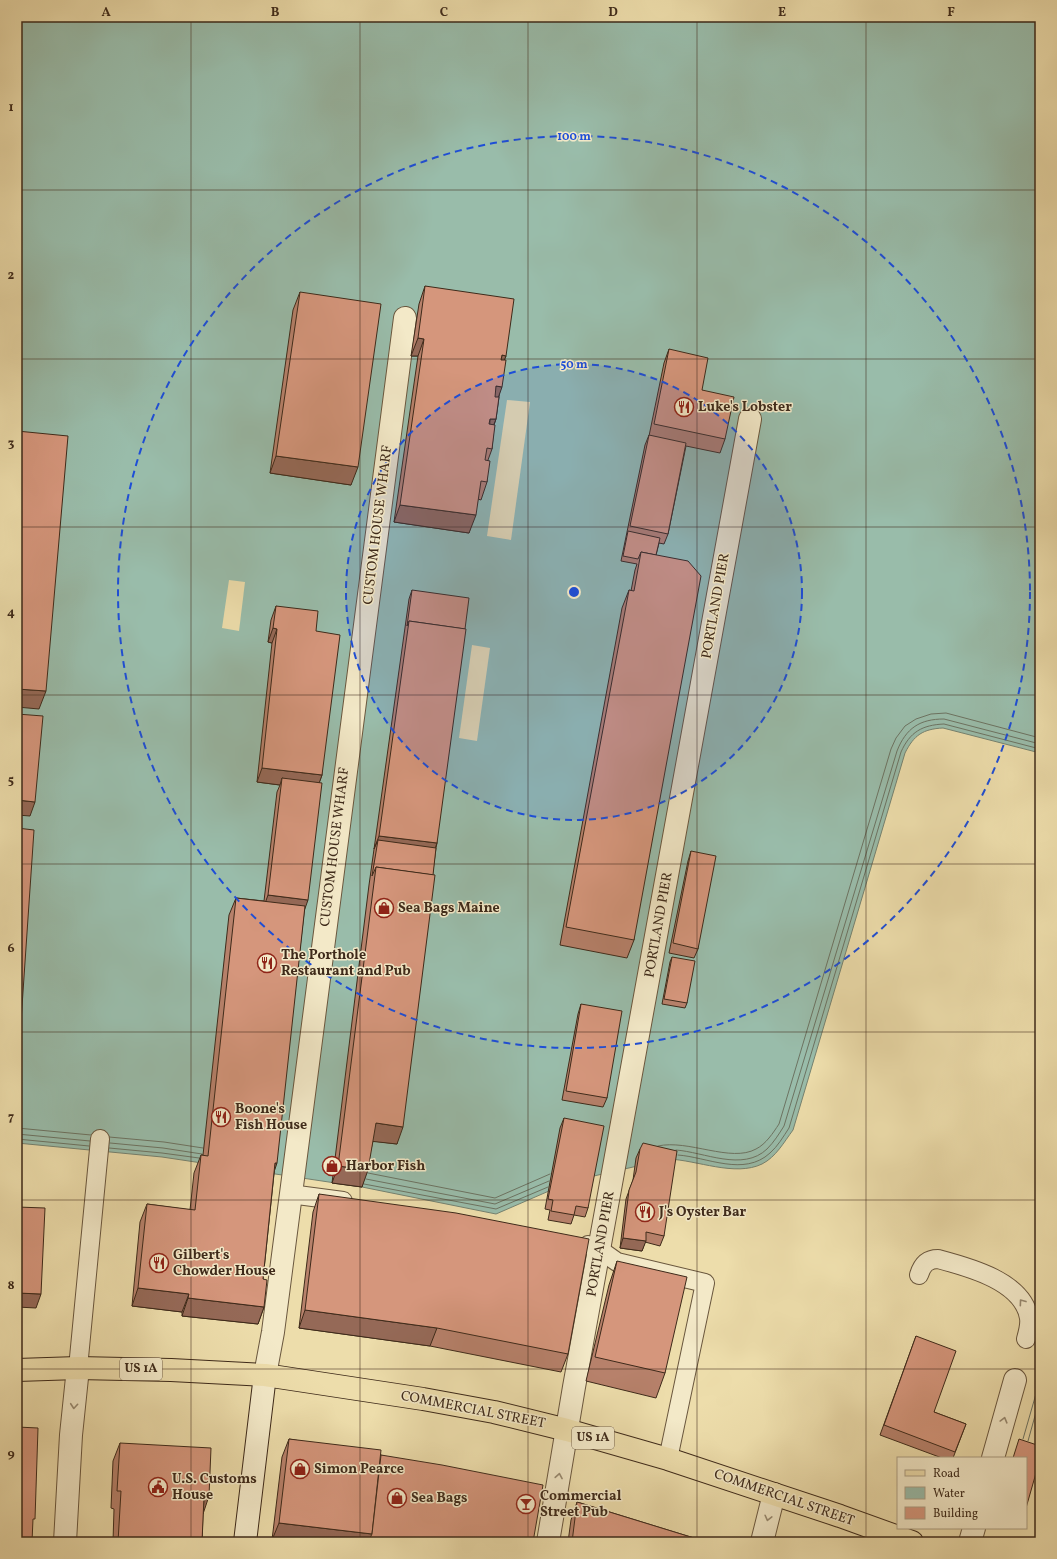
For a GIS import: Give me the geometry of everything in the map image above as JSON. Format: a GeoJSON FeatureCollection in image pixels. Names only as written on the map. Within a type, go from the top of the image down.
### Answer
{"type":"FeatureCollection","features":[{"type":"Feature","properties":{"kind":"main road","name":"COMMERCIAL STREET"},"geometry":{"type":"LineString","coordinates":[[17,1370],[78,1368],[171,1370],[265,1375],[423,1399],[494,1412],[567,1430],[668,1459],[912,1542]]}},
{"type":"Feature","properties":{"kind":"street","name":"CUSTOM HOUSE WHARF"},"geometry":{"type":"LineString","coordinates":[[245,1542],[265,1375],[273,1332],[405,318]]}},
{"type":"Feature","properties":{"kind":"street","name":"PORTLAND PIER"},"geometry":{"type":"LineString","coordinates":[[548,1542],[750,419]]}},
{"type":"Feature","properties":{"kind":"street"},"geometry":{"type":"LineString","coordinates":[[65,1542],[71,1435],[78,1368]]}},
{"type":"Feature","properties":{"kind":"street"},"geometry":{"type":"LineString","coordinates":[[993,1457],[1015,1380]]}},
{"type":"Feature","properties":{"kind":"street"},"geometry":{"type":"LineString","coordinates":[[762,1542],[774,1494]]}},
{"type":"Feature","properties":{"kind":"street"},"geometry":{"type":"LineString","coordinates":[[970,1542],[974,1529]]}},
{"type":"Feature","properties":{"kind":"lane"},"geometry":{"type":"LineString","coordinates":[[78,1368],[100,1139]]}},
{"type":"Feature","properties":{"kind":"lane"},"geometry":{"type":"LineString","coordinates":[[290,1194],[359,1203]]}},
{"type":"Feature","properties":{"kind":"lane"},"geometry":{"type":"LineString","coordinates":[[572,1238],[600,1250],[617,1262],[705,1283],[668,1459]]}},
{"type":"Feature","properties":{"kind":"lane"},"geometry":{"type":"LineString","coordinates":[[919,1276],[922,1267],[926,1262],[938,1259],[1001,1281],[1011,1289],[1026,1308],[1029,1327],[1026,1339]]}},
{"type":"Feature","properties":{"kind":"water"},"geometry":{"type":"Polygon","coordinates":[[[17,17],[1040,17],[1040,753],[943,728],[930,730],[920,734],[908,747],[793,1130],[779,1149],[767,1161],[751,1168],[740,1169],[716,1167],[668,1159],[572,1181],[496,1214],[362,1187],[162,1157],[17,1143],[17,17]]]}},
{"type":"Feature","properties":{"kind":"pier"},"geometry":{"type":"Polygon","coordinates":[[[507,400],[530,402],[511,540],[487,536],[507,400]]]}},
{"type":"Feature","properties":{"kind":"pier"},"geometry":{"type":"Polygon","coordinates":[[[229,580],[245,582],[239,631],[222,628],[229,580]]]}},
{"type":"Feature","properties":{"kind":"pier"},"geometry":{"type":"Polygon","coordinates":[[[472,645],[490,648],[477,741],[459,738],[472,645]]]}},
{"type":"Feature","properties":{"kind":"pier"},"geometry":{"type":"Polygon","coordinates":[[[1040,1366],[1040,1475],[1027,1463],[1027,1457],[1021,1457],[1015,1452],[1040,1366]]]}},
{"type":"Feature","properties":{"kind":"building"},"geometry":{"type":"Polygon","coordinates":[[[425,286],[514,299],[506,356],[502,355],[501,360],[506,360],[502,387],[496,386],[495,397],[499,397],[496,419],[490,419],[489,424],[495,425],[492,449],[487,448],[485,460],[490,461],[487,482],[481,481],[476,515],[400,505],[424,339],[418,338],[425,286]]]}},
{"type":"Feature","properties":{"kind":"building"},"geometry":{"type":"Polygon","coordinates":[[[300,292],[381,304],[358,467],[276,456],[300,292]]]}},
{"type":"Feature","properties":{"kind":"building","name":"Luke's Lobster"},"geometry":{"type":"Polygon","coordinates":[[[669,349],[708,358],[702,390],[734,397],[725,439],[654,424],[669,349]]]}},
{"type":"Feature","properties":{"kind":"building"},"geometry":{"type":"Polygon","coordinates":[[[17,431],[68,436],[46,691],[17,689],[17,431]]]}},
{"type":"Feature","properties":{"kind":"building"},"geometry":{"type":"Polygon","coordinates":[[[649,435],[686,443],[668,534],[630,526],[649,435]]]}},
{"type":"Feature","properties":{"kind":"building"},"geometry":{"type":"Polygon","coordinates":[[[628,531],[660,538],[656,555],[641,552],[638,559],[623,556],[628,531]]]}},
{"type":"Feature","properties":{"kind":"building"},"geometry":{"type":"Polygon","coordinates":[[[641,552],[688,561],[701,576],[634,940],[566,927],[629,590],[634,591],[641,552]]]}},
{"type":"Feature","properties":{"kind":"building"},"geometry":{"type":"Polygon","coordinates":[[[412,590],[469,598],[465,629],[409,621],[407,626],[412,590]]]}},
{"type":"Feature","properties":{"kind":"building"},"geometry":{"type":"Polygon","coordinates":[[[276,606],[318,611],[316,631],[340,635],[322,775],[262,768],[277,629],[273,628],[276,606]]]}},
{"type":"Feature","properties":{"kind":"building"},"geometry":{"type":"Polygon","coordinates":[[[409,621],[466,629],[437,843],[379,836],[409,621]]]}},
{"type":"Feature","properties":{"kind":"building"},"geometry":{"type":"Polygon","coordinates":[[[17,714],[43,716],[35,802],[17,800],[17,714]]]}},
{"type":"Feature","properties":{"kind":"building"},"geometry":{"type":"Polygon","coordinates":[[[282,778],[322,783],[308,900],[268,895],[282,778]]]}},
{"type":"Feature","properties":{"kind":"building"},"geometry":{"type":"Polygon","coordinates":[[[17,828],[34,830],[17,1080],[17,828]]]}},
{"type":"Feature","properties":{"kind":"building"},"geometry":{"type":"Polygon","coordinates":[[[378,840],[436,848],[433,875],[376,867],[372,876],[378,840]]]}},
{"type":"Feature","properties":{"kind":"building"},"geometry":{"type":"Polygon","coordinates":[[[691,851],[716,856],[698,949],[673,943],[691,851]]]}},
{"type":"Feature","properties":{"kind":"building"},"geometry":{"type":"Polygon","coordinates":[[[376,867],[435,875],[403,1127],[376,1123],[368,1170],[338,1166],[376,867]]]}},
{"type":"Feature","properties":{"kind":"building"},"geometry":{"type":"Polygon","coordinates":[[[236,898],[305,906],[263,1279],[267,1280],[264,1307],[188,1298],[189,1294],[138,1288],[147,1204],[195,1210],[201,1155],[208,1156],[236,898]]]}},
{"type":"Feature","properties":{"kind":"building"},"geometry":{"type":"Polygon","coordinates":[[[672,957],[695,961],[687,1003],[664,999],[672,957]]]}},
{"type":"Feature","properties":{"kind":"building"},"geometry":{"type":"Polygon","coordinates":[[[581,1004],[622,1011],[607,1098],[566,1091],[581,1004]]]}},
{"type":"Feature","properties":{"kind":"building"},"geometry":{"type":"Polygon","coordinates":[[[564,1118],[604,1126],[588,1208],[576,1206],[574,1215],[551,1211],[553,1200],[548,1199],[564,1118]]]}},
{"type":"Feature","properties":{"kind":"building","name":"J's Oyster Bar"},"geometry":{"type":"Polygon","coordinates":[[[643,1143],[677,1151],[664,1236],[646,1232],[646,1241],[623,1238],[629,1190],[636,1172],[640,1149],[643,1143]]]}},
{"type":"Feature","properties":{"kind":"building"},"geometry":{"type":"Polygon","coordinates":[[[319,1194],[456,1213],[589,1239],[568,1354],[437,1328],[305,1310],[319,1194]]]}},
{"type":"Feature","properties":{"kind":"building"},"geometry":{"type":"Polygon","coordinates":[[[17,1207],[45,1208],[41,1294],[17,1293],[17,1207]]]}},
{"type":"Feature","properties":{"kind":"building"},"geometry":{"type":"Polygon","coordinates":[[[617,1261],[687,1277],[665,1373],[595,1357],[617,1261]]]}},
{"type":"Feature","properties":{"kind":"building"},"geometry":{"type":"Polygon","coordinates":[[[916,1336],[956,1351],[934,1412],[966,1424],[955,1452],[884,1425],[916,1336]]]}},
{"type":"Feature","properties":{"kind":"building"},"geometry":{"type":"Polygon","coordinates":[[[17,1427],[38,1428],[35,1519],[33,1519],[32,1542],[17,1542],[17,1427]]]}},
{"type":"Feature","properties":{"kind":"building"},"geometry":{"type":"Polygon","coordinates":[[[289,1439],[381,1450],[372,1534],[279,1523],[289,1439]]]}},
{"type":"Feature","properties":{"kind":"building"},"geometry":{"type":"Polygon","coordinates":[[[1019,1439],[1040,1446],[1040,1459],[1027,1504],[1027,1457],[1013,1457],[1019,1439]]]}},
{"type":"Feature","properties":{"kind":"building","name":"U.S. Customs House"},"geometry":{"type":"Polygon","coordinates":[[[120,1443],[211,1448],[209,1496],[204,1497],[202,1542],[118,1542],[121,1491],[117,1491],[120,1443]]]}},
{"type":"Feature","properties":{"kind":"building"},"geometry":{"type":"Polygon","coordinates":[[[381,1455],[442,1465],[543,1485],[533,1542],[410,1542],[370,1538],[372,1534],[381,1455]]]}},
{"type":"Feature","properties":{"kind":"building"},"geometry":{"type":"Polygon","coordinates":[[[577,1502],[707,1542],[572,1542],[577,1502]]]}},
{"type":"Feature","properties":{"kind":"place","name":"Luke's Lobster"},"geometry":{"type":"Point","coordinates":[684,407]}},
{"type":"Feature","properties":{"kind":"place","name":"Sea Bags Maine"},"geometry":{"type":"Point","coordinates":[384,908]}},
{"type":"Feature","properties":{"kind":"place","name":"The Porthole Restaurant and Pub"},"geometry":{"type":"Point","coordinates":[267,963]}},
{"type":"Feature","properties":{"kind":"place","name":"Boone's Fish House"},"geometry":{"type":"Point","coordinates":[221,1117]}},
{"type":"Feature","properties":{"kind":"place","name":"Harbor Fish"},"geometry":{"type":"Point","coordinates":[332,1166]}},
{"type":"Feature","properties":{"kind":"place","name":"J's Oyster Bar"},"geometry":{"type":"Point","coordinates":[645,1212]}},
{"type":"Feature","properties":{"kind":"place","name":"Gilbert's Chowder House"},"geometry":{"type":"Point","coordinates":[159,1263]}},
{"type":"Feature","properties":{"kind":"place","name":"Simon Pearce"},"geometry":{"type":"Point","coordinates":[300,1469]}},
{"type":"Feature","properties":{"kind":"place","name":"U.S. Customs House"},"geometry":{"type":"Point","coordinates":[158,1487]}},
{"type":"Feature","properties":{"kind":"place","name":"Sea Bags"},"geometry":{"type":"Point","coordinates":[397,1498]}},
{"type":"Feature","properties":{"kind":"place","name":"Commercial Street Pub"},"geometry":{"type":"Point","coordinates":[526,1504]}}]}
